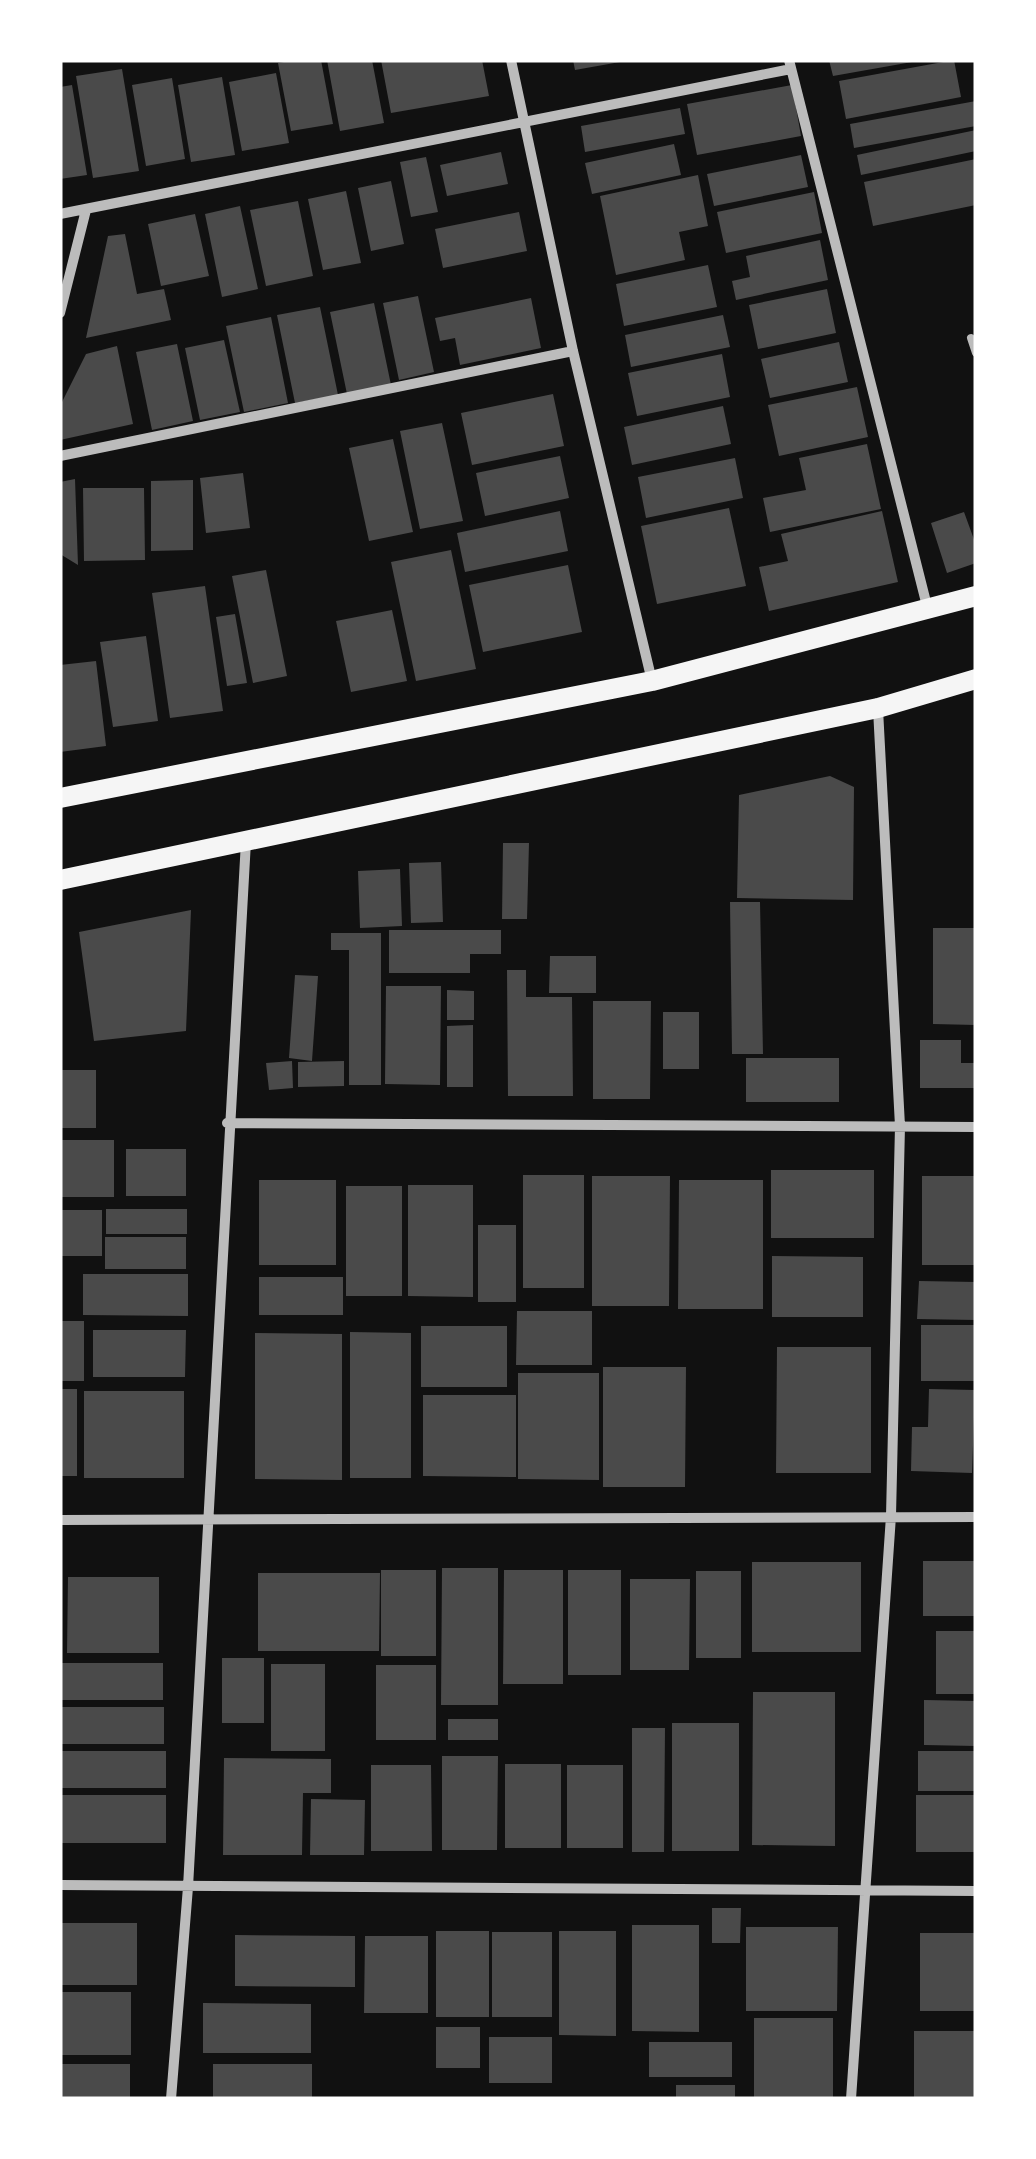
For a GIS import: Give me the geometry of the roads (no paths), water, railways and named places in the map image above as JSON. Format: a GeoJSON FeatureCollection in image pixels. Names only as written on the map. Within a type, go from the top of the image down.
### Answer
{"type":"FeatureCollection","features":[{"type":"Feature","properties":{"kind":"main road"},"geometry":{"type":"LineString","coordinates":[[60,798],[652,680],[928,612],[976,596]]}},
{"type":"Feature","properties":{"kind":"main road"},"geometry":{"type":"LineString","coordinates":[[60,880],[878,708],[976,679]]}},
{"type":"Feature","properties":{"kind":"street"},"geometry":{"type":"LineString","coordinates":[[511,60],[573,351],[652,680]]}},
{"type":"Feature","properties":{"kind":"street"},"geometry":{"type":"LineString","coordinates":[[60,214],[523,122],[790,64],[928,612]]}},
{"type":"Feature","properties":{"kind":"street"},"geometry":{"type":"LineString","coordinates":[[60,313],[86,210]]}},
{"type":"Feature","properties":{"kind":"street"},"geometry":{"type":"LineString","coordinates":[[60,456],[573,351]]}},
{"type":"Feature","properties":{"kind":"street"},"geometry":{"type":"LineString","coordinates":[[851,2099],[890,1516],[900,1126],[878,708]]}},
{"type":"Feature","properties":{"kind":"street"},"geometry":{"type":"LineString","coordinates":[[171,2099],[188,1887],[227,1124],[246,841]]}},
{"type":"Feature","properties":{"kind":"street"},"geometry":{"type":"LineString","coordinates":[[227,1124],[976,1127]]}},
{"type":"Feature","properties":{"kind":"street"},"geometry":{"type":"LineString","coordinates":[[60,1520],[976,1518]]}},
{"type":"Feature","properties":{"kind":"street"},"geometry":{"type":"LineString","coordinates":[[60,1885],[976,1892]]}},
{"type":"Feature","properties":{"kind":"lane"},"geometry":{"type":"LineString","coordinates":[[970,338],[976,352]]}}]}
